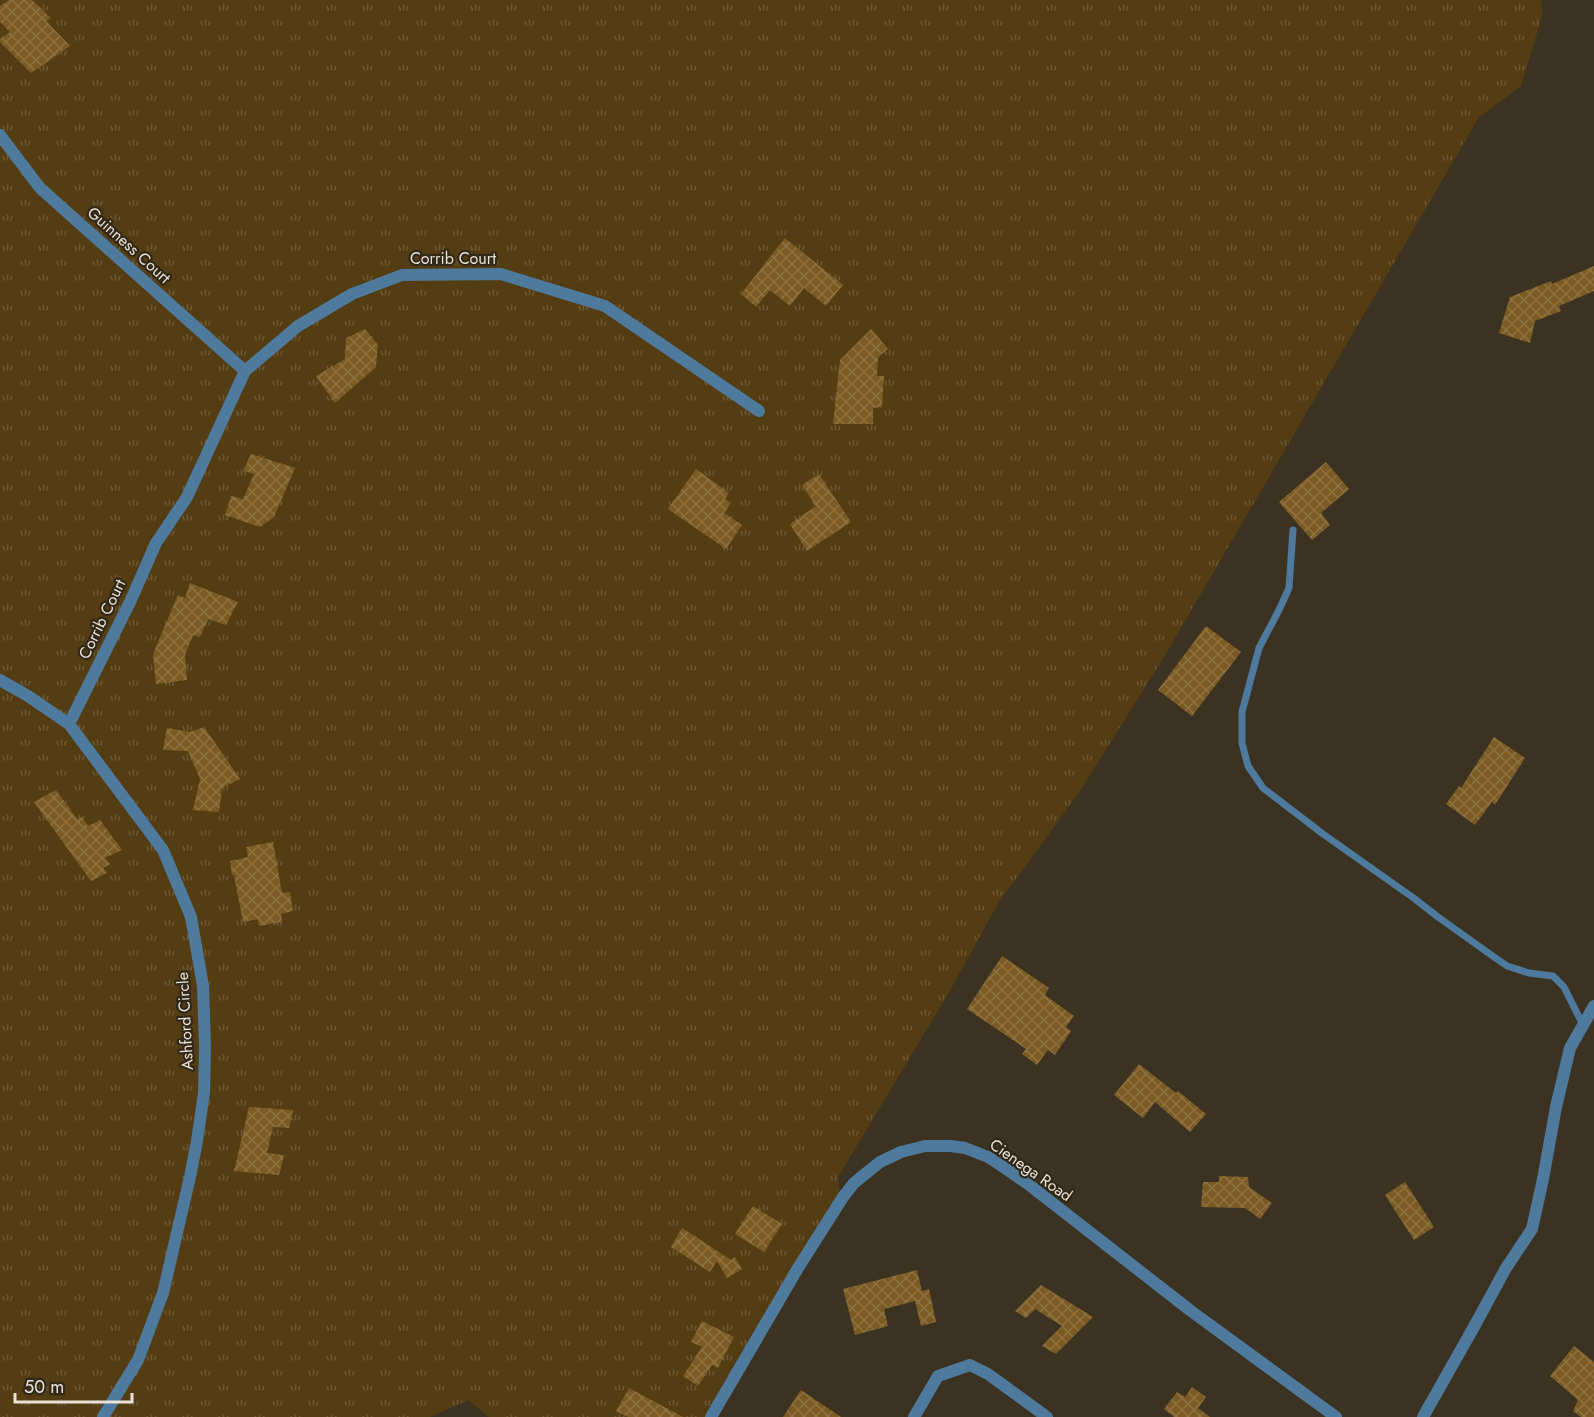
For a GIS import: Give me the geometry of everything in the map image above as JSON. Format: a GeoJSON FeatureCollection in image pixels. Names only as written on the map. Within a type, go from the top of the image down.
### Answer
{"type":"FeatureCollection","features":[{"type":"Feature","properties":{"kind":"street","name":"Guinness Court"},"geometry":{"type":"LineString","coordinates":[[0,135],[39,188],[245,371]]}},
{"type":"Feature","properties":{"kind":"street","name":"Corrib Court"},"geometry":{"type":"LineString","coordinates":[[69,724],[130,602],[156,543],[187,497],[245,371],[298,326],[352,294],[402,275],[501,274],[605,306],[759,411]]}},
{"type":"Feature","properties":{"kind":"street","name":"Ashford Circle"},"geometry":{"type":"LineString","coordinates":[[0,680],[69,724],[164,850],[191,917],[202,986],[205,1047],[204,1093],[190,1177],[163,1293],[138,1360],[103,1417]]}},
{"type":"Feature","properties":{"kind":"street"},"geometry":{"type":"LineString","coordinates":[[1423,1417],[1506,1268],[1532,1228],[1570,1048],[1594,1006]]}},
{"type":"Feature","properties":{"kind":"street","name":"Cienega Road"},"geometry":{"type":"LineString","coordinates":[[711,1417],[798,1268],[854,1183],[880,1162],[901,1152],[925,1146],[965,1148],[999,1164],[1191,1311],[1336,1417]]}},
{"type":"Feature","properties":{"kind":"street"},"geometry":{"type":"LineString","coordinates":[[914,1417],[938,1376],[970,1365],[988,1374],[1047,1417]]}},
{"type":"Feature","properties":{"kind":"lane"},"geometry":{"type":"LineString","coordinates":[[1293,530],[1289,588],[1259,648],[1242,712],[1242,743],[1248,766],[1263,788],[1323,834],[1415,898],[1437,918],[1507,966],[1529,973],[1553,976],[1564,987],[1583,1025]]}},
{"type":"Feature","properties":{"kind":"green space"},"geometry":{"type":"Polygon","coordinates":[[[0,0],[1541,0],[1542,16],[1521,86],[1479,117],[1161,662],[1078,794],[999,902],[948,994],[838,1177],[841,1210],[708,1417],[489,1417],[468,1400],[430,1417],[0,1417],[0,0]]]}},
{"type":"Feature","properties":{"kind":"building"},"geometry":{"type":"Polygon","coordinates":[[[9,0],[32,0],[51,18],[46,21],[70,46],[31,73],[0,42],[0,39],[10,32],[0,22],[0,6],[9,0]]]}},
{"type":"Feature","properties":{"kind":"building"},"geometry":{"type":"Polygon","coordinates":[[[785,238],[843,285],[826,306],[804,288],[790,306],[770,290],[756,307],[741,294],[785,238]]]}},
{"type":"Feature","properties":{"kind":"building"},"geometry":{"type":"Polygon","coordinates":[[[1594,266],[1594,291],[1559,306],[1561,311],[1535,321],[1530,343],[1499,333],[1510,297],[1551,281],[1552,284],[1594,266]]]}},
{"type":"Feature","properties":{"kind":"building"},"geometry":{"type":"Polygon","coordinates":[[[365,329],[378,345],[376,367],[335,403],[316,376],[345,359],[346,338],[365,329]]]}},
{"type":"Feature","properties":{"kind":"building"},"geometry":{"type":"Polygon","coordinates":[[[871,329],[888,349],[878,357],[877,376],[884,376],[882,407],[873,408],[873,424],[833,424],[840,360],[871,329]]]}},
{"type":"Feature","properties":{"kind":"building"},"geometry":{"type":"Polygon","coordinates":[[[251,454],[295,468],[274,517],[260,527],[225,515],[231,496],[243,499],[254,474],[243,471],[251,454]]]}},
{"type":"Feature","properties":{"kind":"building"},"geometry":{"type":"Polygon","coordinates":[[[1326,462],[1349,489],[1321,513],[1330,525],[1312,540],[1279,502],[1326,462]]]}},
{"type":"Feature","properties":{"kind":"building"},"geometry":{"type":"Polygon","coordinates":[[[696,469],[729,493],[725,499],[731,503],[724,513],[742,525],[726,549],[668,509],[696,469]]]}},
{"type":"Feature","properties":{"kind":"building"},"geometry":{"type":"Polygon","coordinates":[[[819,474],[851,522],[807,551],[790,524],[816,506],[802,485],[819,474]]]}},
{"type":"Feature","properties":{"kind":"building"},"geometry":{"type":"Polygon","coordinates":[[[190,583],[238,602],[226,625],[208,619],[200,637],[193,635],[185,655],[187,680],[156,684],[153,654],[178,595],[185,598],[190,583]]]}},
{"type":"Feature","properties":{"kind":"building"},"geometry":{"type":"Polygon","coordinates":[[[1206,626],[1241,652],[1192,716],[1158,690],[1206,626]]]}},
{"type":"Feature","properties":{"kind":"building"},"geometry":{"type":"Polygon","coordinates":[[[204,727],[240,779],[222,788],[219,812],[193,810],[200,779],[188,751],[163,750],[167,728],[190,732],[204,727]]]}},
{"type":"Feature","properties":{"kind":"building"},"geometry":{"type":"Polygon","coordinates":[[[1494,737],[1525,758],[1495,805],[1492,802],[1475,825],[1446,804],[1459,786],[1461,788],[1494,737]]]}},
{"type":"Feature","properties":{"kind":"building"},"geometry":{"type":"Polygon","coordinates":[[[56,790],[77,819],[82,817],[88,826],[100,820],[122,850],[105,858],[110,864],[103,868],[107,873],[91,881],[34,802],[56,790]]]}},
{"type":"Feature","properties":{"kind":"building"},"geometry":{"type":"Polygon","coordinates":[[[273,842],[282,893],[290,892],[293,911],[281,914],[282,922],[259,926],[258,919],[243,922],[230,861],[248,857],[246,847],[273,842]]]}},
{"type":"Feature","properties":{"kind":"building"},"geometry":{"type":"Polygon","coordinates":[[[1002,956],[1049,988],[1045,995],[1074,1016],[1066,1027],[1071,1031],[1055,1055],[1048,1050],[1037,1065],[1022,1054],[1026,1049],[967,1009],[1002,956]]]}},
{"type":"Feature","properties":{"kind":"building"},"geometry":{"type":"Polygon","coordinates":[[[1139,1064],[1206,1114],[1190,1132],[1155,1102],[1143,1118],[1114,1095],[1139,1064]]]}},
{"type":"Feature","properties":{"kind":"building"},"geometry":{"type":"Polygon","coordinates":[[[249,1107],[293,1110],[289,1128],[273,1127],[267,1153],[284,1155],[279,1175],[234,1171],[249,1107]]]}},
{"type":"Feature","properties":{"kind":"building"},"geometry":{"type":"Polygon","coordinates":[[[1219,1176],[1248,1177],[1249,1187],[1272,1203],[1260,1219],[1245,1208],[1201,1207],[1203,1182],[1219,1182],[1219,1176]]]}},
{"type":"Feature","properties":{"kind":"building"},"geometry":{"type":"Polygon","coordinates":[[[1405,1182],[1434,1227],[1414,1240],[1385,1195],[1405,1182]]]}},
{"type":"Feature","properties":{"kind":"building"},"geometry":{"type":"Polygon","coordinates":[[[753,1206],[782,1224],[764,1252],[735,1234],[753,1206]]]}},
{"type":"Feature","properties":{"kind":"building"},"geometry":{"type":"Polygon","coordinates":[[[682,1228],[731,1260],[735,1257],[742,1269],[727,1278],[717,1261],[710,1272],[671,1247],[682,1228]]]}},
{"type":"Feature","properties":{"kind":"building"},"geometry":{"type":"Polygon","coordinates":[[[917,1270],[922,1291],[929,1289],[936,1322],[921,1326],[915,1301],[884,1309],[888,1326],[855,1335],[843,1289],[917,1270]]]}},
{"type":"Feature","properties":{"kind":"building"},"geometry":{"type":"Polygon","coordinates":[[[1041,1285],[1093,1317],[1056,1354],[1042,1346],[1062,1326],[1035,1309],[1026,1318],[1015,1311],[1041,1285]]]}},
{"type":"Feature","properties":{"kind":"building"},"geometry":{"type":"Polygon","coordinates":[[[702,1321],[734,1337],[718,1368],[712,1365],[698,1386],[683,1376],[702,1347],[691,1342],[702,1321]]]}},
{"type":"Feature","properties":{"kind":"building"},"geometry":{"type":"Polygon","coordinates":[[[1574,1346],[1594,1362],[1594,1417],[1581,1417],[1573,1411],[1578,1400],[1550,1376],[1574,1346]]]}},
{"type":"Feature","properties":{"kind":"building"},"geometry":{"type":"Polygon","coordinates":[[[1192,1387],[1206,1397],[1198,1408],[1210,1417],[1174,1417],[1164,1409],[1177,1392],[1185,1397],[1192,1387]]]}},
{"type":"Feature","properties":{"kind":"building"},"geometry":{"type":"Polygon","coordinates":[[[629,1388],[683,1417],[628,1417],[616,1411],[629,1388]]]}},
{"type":"Feature","properties":{"kind":"building"},"geometry":{"type":"Polygon","coordinates":[[[801,1390],[841,1417],[783,1417],[801,1390]]]}}]}
